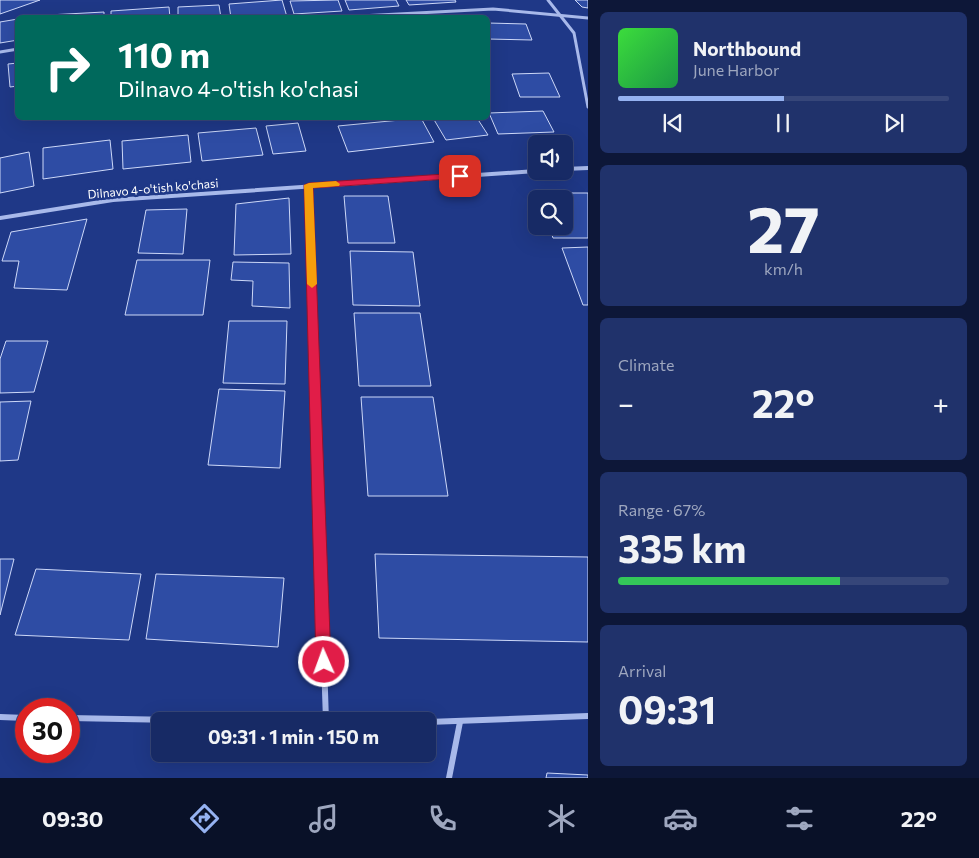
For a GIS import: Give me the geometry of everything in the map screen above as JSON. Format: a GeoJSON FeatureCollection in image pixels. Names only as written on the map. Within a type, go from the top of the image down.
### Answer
{"type":"FeatureCollection","features":[{"type":"Feature","properties":{"kind":"street"},"geometry":{"type":"LineString","coordinates":[[548,0],[574,33],[588,107]]}},
{"type":"Feature","properties":{"kind":"street"},"geometry":{"type":"LineString","coordinates":[[373,15],[493,8],[588,18]]}},
{"type":"Feature","properties":{"kind":"street"},"geometry":{"type":"LineString","coordinates":[[0,52],[15,50]]}},
{"type":"Feature","properties":{"kind":"street"},"geometry":{"type":"LineString","coordinates":[[573,169],[588,168]]}},
{"type":"Feature","properties":{"kind":"street","name":"Dilnavo 4-o'tish ko'chasi"},"geometry":{"type":"LineString","coordinates":[[0,218],[113,200],[309,185],[528,171]]}},
{"type":"Feature","properties":{"kind":"street"},"geometry":{"type":"LineString","coordinates":[[309,185],[326,712]]}},
{"type":"Feature","properties":{"kind":"street"},"geometry":{"type":"LineString","coordinates":[[436,722],[588,716]]}},
{"type":"Feature","properties":{"kind":"street"},"geometry":{"type":"LineString","coordinates":[[0,717],[15,718]]}},
{"type":"Feature","properties":{"kind":"street"},"geometry":{"type":"LineString","coordinates":[[80,718],[151,720]]}},
{"type":"Feature","properties":{"kind":"street"},"geometry":{"type":"LineString","coordinates":[[449,778],[460,722]]}},
{"type":"Feature","properties":{"kind":"building"},"geometry":{"type":"Polygon","coordinates":[[[0,0],[40,0],[0,14],[0,0]]]}},
{"type":"Feature","properties":{"kind":"building"},"geometry":{"type":"Polygon","coordinates":[[[282,0],[286,15],[231,15],[229,4],[282,0]]]}},
{"type":"Feature","properties":{"kind":"building"},"geometry":{"type":"Polygon","coordinates":[[[338,0],[342,11],[294,14],[290,1],[338,0]]]}},
{"type":"Feature","properties":{"kind":"building"},"geometry":{"type":"Polygon","coordinates":[[[345,0],[396,0],[399,6],[349,10],[345,0]]]}},
{"type":"Feature","properties":{"kind":"building"},"geometry":{"type":"Polygon","coordinates":[[[406,0],[455,0],[456,2],[409,5],[406,0]]]}},
{"type":"Feature","properties":{"kind":"building"},"geometry":{"type":"Polygon","coordinates":[[[575,0],[588,0],[588,8],[582,7],[575,0]]]}},
{"type":"Feature","properties":{"kind":"building"},"geometry":{"type":"Polygon","coordinates":[[[219,5],[221,15],[178,15],[178,7],[219,5]]]}},
{"type":"Feature","properties":{"kind":"building"},"geometry":{"type":"Polygon","coordinates":[[[169,7],[170,15],[111,15],[111,11],[169,7]]]}},
{"type":"Feature","properties":{"kind":"building"},"geometry":{"type":"Polygon","coordinates":[[[104,12],[104,15],[48,15],[104,12]]]}},
{"type":"Feature","properties":{"kind":"building"},"geometry":{"type":"Polygon","coordinates":[[[15,20],[15,40],[0,43],[0,22],[15,20]]]}},
{"type":"Feature","properties":{"kind":"building"},"geometry":{"type":"Polygon","coordinates":[[[490,23],[526,24],[532,40],[490,39],[490,23]]]}},
{"type":"Feature","properties":{"kind":"building"},"geometry":{"type":"Polygon","coordinates":[[[15,63],[15,86],[10,87],[8,64],[15,63]]]}},
{"type":"Feature","properties":{"kind":"building"},"geometry":{"type":"Polygon","coordinates":[[[549,73],[560,97],[520,97],[512,74],[549,73]]]}},
{"type":"Feature","properties":{"kind":"building"},"geometry":{"type":"Polygon","coordinates":[[[543,111],[554,132],[498,134],[490,113],[543,111]]]}},
{"type":"Feature","properties":{"kind":"building"},"geometry":{"type":"Polygon","coordinates":[[[400,120],[422,120],[434,142],[348,152],[338,126],[400,120]]]}},
{"type":"Feature","properties":{"kind":"building"},"geometry":{"type":"Polygon","coordinates":[[[434,120],[478,120],[488,135],[446,140],[434,120]]]}},
{"type":"Feature","properties":{"kind":"building"},"geometry":{"type":"Polygon","coordinates":[[[298,123],[306,151],[273,154],[266,126],[298,123]]]}},
{"type":"Feature","properties":{"kind":"building"},"geometry":{"type":"Polygon","coordinates":[[[256,128],[263,155],[202,161],[198,133],[256,128]]]}},
{"type":"Feature","properties":{"kind":"building"},"geometry":{"type":"Polygon","coordinates":[[[188,135],[191,162],[123,169],[122,141],[188,135]]]}},
{"type":"Feature","properties":{"kind":"building"},"geometry":{"type":"Polygon","coordinates":[[[110,140],[113,169],[43,179],[43,148],[110,140]]]}},
{"type":"Feature","properties":{"kind":"building"},"geometry":{"type":"Polygon","coordinates":[[[29,152],[34,186],[0,193],[0,158],[29,152]]]}},
{"type":"Feature","properties":{"kind":"building"},"geometry":{"type":"Polygon","coordinates":[[[573,193],[588,193],[588,238],[553,238],[552,235],[573,235],[573,193]]]}},
{"type":"Feature","properties":{"kind":"building"},"geometry":{"type":"Polygon","coordinates":[[[344,196],[388,196],[395,243],[348,243],[344,196]]]}},
{"type":"Feature","properties":{"kind":"building"},"geometry":{"type":"Polygon","coordinates":[[[289,198],[291,254],[234,255],[236,204],[289,198]]]}},
{"type":"Feature","properties":{"kind":"building"},"geometry":{"type":"Polygon","coordinates":[[[187,209],[183,254],[138,253],[146,210],[187,209]]]}},
{"type":"Feature","properties":{"kind":"building"},"geometry":{"type":"Polygon","coordinates":[[[87,219],[67,290],[14,288],[19,261],[2,261],[11,232],[87,219]]]}},
{"type":"Feature","properties":{"kind":"building"},"geometry":{"type":"Polygon","coordinates":[[[588,247],[588,305],[583,305],[562,248],[588,247]]]}},
{"type":"Feature","properties":{"kind":"building"},"geometry":{"type":"Polygon","coordinates":[[[350,251],[413,252],[420,306],[353,305],[350,251]]]}},
{"type":"Feature","properties":{"kind":"building"},"geometry":{"type":"Polygon","coordinates":[[[137,260],[210,260],[203,315],[125,315],[137,260]]]}},
{"type":"Feature","properties":{"kind":"building"},"geometry":{"type":"Polygon","coordinates":[[[233,262],[289,263],[290,308],[252,306],[253,281],[231,280],[233,262]]]}},
{"type":"Feature","properties":{"kind":"building"},"geometry":{"type":"Polygon","coordinates":[[[354,313],[420,313],[431,386],[359,386],[354,313]]]}},
{"type":"Feature","properties":{"kind":"building"},"geometry":{"type":"Polygon","coordinates":[[[229,321],[287,321],[285,384],[223,383],[229,321]]]}},
{"type":"Feature","properties":{"kind":"building"},"geometry":{"type":"Polygon","coordinates":[[[6,341],[48,341],[34,392],[0,393],[0,359],[6,341]]]}},
{"type":"Feature","properties":{"kind":"building"},"geometry":{"type":"Polygon","coordinates":[[[219,389],[285,391],[280,468],[208,465],[219,389]]]}},
{"type":"Feature","properties":{"kind":"building"},"geometry":{"type":"Polygon","coordinates":[[[361,397],[433,397],[448,496],[368,496],[361,397]]]}},
{"type":"Feature","properties":{"kind":"building"},"geometry":{"type":"Polygon","coordinates":[[[31,401],[18,460],[0,461],[0,402],[31,401]]]}},
{"type":"Feature","properties":{"kind":"building"},"geometry":{"type":"Polygon","coordinates":[[[375,554],[588,557],[588,642],[379,638],[375,554]]]}},
{"type":"Feature","properties":{"kind":"building"},"geometry":{"type":"Polygon","coordinates":[[[0,559],[14,559],[0,615],[0,559]]]}},
{"type":"Feature","properties":{"kind":"building"},"geometry":{"type":"Polygon","coordinates":[[[36,569],[141,574],[129,640],[15,635],[36,569]]]}},
{"type":"Feature","properties":{"kind":"building"},"geometry":{"type":"Polygon","coordinates":[[[156,574],[284,578],[278,647],[146,639],[156,574]]]}},
{"type":"Feature","properties":{"kind":"building"},"geometry":{"type":"Polygon","coordinates":[[[547,773],[588,775],[588,778],[546,778],[547,773]]]}},
{"type":"Feature","properties":{"kind":"slow traffic"},"geometry":{"type":"LineString","coordinates":[[312,284],[309,185],[336,184]]}},
{"type":"Feature","properties":{"kind":"route"},"geometry":{"type":"LineString","coordinates":[[324,662],[309,185],[460,176]]}}]}
